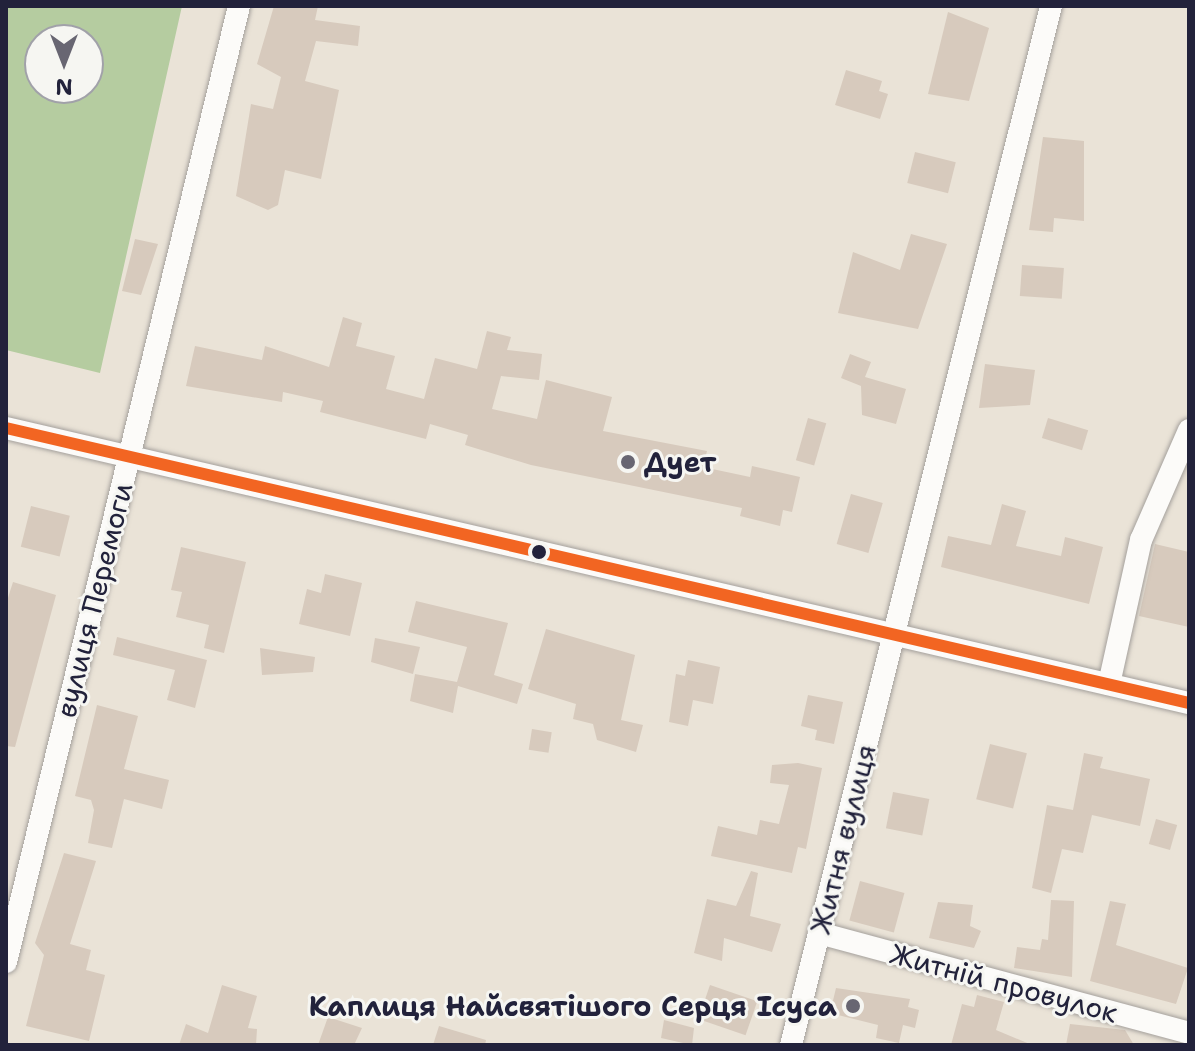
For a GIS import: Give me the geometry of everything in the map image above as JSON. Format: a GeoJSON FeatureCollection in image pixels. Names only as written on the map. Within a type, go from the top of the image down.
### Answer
{"type":"FeatureCollection","features":[{"type":"Feature","properties":{"kind":"street","name":"вулиця Перемоги"},"geometry":{"type":"LineString","coordinates":[[6,962],[239,6]]}},
{"type":"Feature","properties":{"kind":"street","name":"Житня вулиця"},"geometry":{"type":"LineString","coordinates":[[791,1045],[1051,6]]}},
{"type":"Feature","properties":{"kind":"street"},"geometry":{"type":"LineString","coordinates":[[6,428],[895,632],[1189,703]]}},
{"type":"Feature","properties":{"kind":"street"},"geometry":{"type":"LineString","coordinates":[[1109,684],[1141,540],[1189,430]]}},
{"type":"Feature","properties":{"kind":"street","name":"Житній провулок"},"geometry":{"type":"LineString","coordinates":[[819,933],[1189,1033]]}},
{"type":"Feature","properties":{"kind":"green space"},"geometry":{"type":"Polygon","coordinates":[[[6,6],[182,6],[100,373],[6,350],[6,6]]]}},
{"type":"Feature","properties":{"kind":"building"},"geometry":{"type":"Polygon","coordinates":[[[274,6],[318,6],[315,20],[360,26],[358,46],[316,41],[305,81],[339,90],[321,179],[285,170],[278,205],[268,210],[236,196],[251,104],[273,109],[281,77],[257,64],[274,6]]]}},
{"type":"Feature","properties":{"kind":"building"},"geometry":{"type":"Polygon","coordinates":[[[948,12],[989,28],[969,101],[928,94],[948,12]]]}},
{"type":"Feature","properties":{"kind":"building"},"geometry":{"type":"Polygon","coordinates":[[[846,70],[882,81],[879,91],[888,94],[880,119],[835,105],[846,70]]]}},
{"type":"Feature","properties":{"kind":"building"},"geometry":{"type":"Polygon","coordinates":[[[1043,137],[1084,141],[1084,221],[1054,218],[1053,232],[1029,230],[1043,137]]]}},
{"type":"Feature","properties":{"kind":"building"},"geometry":{"type":"Polygon","coordinates":[[[915,152],[956,162],[948,193],[907,183],[915,152]]]}},
{"type":"Feature","properties":{"kind":"building"},"geometry":{"type":"Polygon","coordinates":[[[911,234],[947,244],[918,329],[838,313],[853,252],[900,270],[911,234]]]}},
{"type":"Feature","properties":{"kind":"building"},"geometry":{"type":"Polygon","coordinates":[[[135,239],[158,244],[141,295],[122,291],[135,239]]]}},
{"type":"Feature","properties":{"kind":"building"},"geometry":{"type":"Polygon","coordinates":[[[1022,265],[1064,268],[1062,299],[1020,296],[1022,265]]]}},
{"type":"Feature","properties":{"kind":"building"},"geometry":{"type":"Polygon","coordinates":[[[343,317],[362,323],[356,346],[395,356],[386,389],[424,399],[435,358],[477,369],[487,331],[511,337],[507,350],[542,354],[539,380],[501,376],[492,409],[537,419],[546,380],[612,397],[603,431],[707,451],[703,467],[750,477],[752,466],[800,477],[792,512],[783,510],[780,526],[740,516],[742,508],[531,465],[465,445],[468,435],[430,424],[426,439],[320,412],[323,401],[283,392],[282,402],[186,386],[195,346],[262,360],[265,346],[329,367],[343,317]]]}},
{"type":"Feature","properties":{"kind":"building"},"geometry":{"type":"Polygon","coordinates":[[[850,354],[871,362],[865,377],[906,389],[896,424],[862,415],[861,386],[841,378],[850,354]]]}},
{"type":"Feature","properties":{"kind":"building"},"geometry":{"type":"Polygon","coordinates":[[[985,364],[1035,370],[1030,405],[979,408],[985,364]]]}},
{"type":"Feature","properties":{"kind":"building"},"geometry":{"type":"Polygon","coordinates":[[[808,418],[826,423],[814,466],[796,460],[808,418]]]}},
{"type":"Feature","properties":{"kind":"building"},"geometry":{"type":"Polygon","coordinates":[[[1048,418],[1088,430],[1082,450],[1042,438],[1048,418]]]}},
{"type":"Feature","properties":{"kind":"building"},"geometry":{"type":"Polygon","coordinates":[[[851,494],[883,503],[868,553],[837,544],[851,494]]]}},
{"type":"Feature","properties":{"kind":"building"},"geometry":{"type":"Polygon","coordinates":[[[1002,504],[1026,511],[1016,546],[1061,556],[1065,537],[1103,547],[1089,604],[941,567],[948,536],[991,545],[1002,504]]]}},
{"type":"Feature","properties":{"kind":"building"},"geometry":{"type":"Polygon","coordinates":[[[31,506],[70,516],[60,556],[21,547],[31,506]]]}},
{"type":"Feature","properties":{"kind":"building"},"geometry":{"type":"Polygon","coordinates":[[[1155,544],[1189,552],[1189,627],[1139,616],[1155,544]]]}},
{"type":"Feature","properties":{"kind":"building"},"geometry":{"type":"Polygon","coordinates":[[[181,547],[246,562],[224,653],[204,648],[209,625],[176,617],[182,592],[171,590],[181,547]]]}},
{"type":"Feature","properties":{"kind":"building"},"geometry":{"type":"Polygon","coordinates":[[[325,574],[362,583],[350,636],[299,624],[307,589],[321,593],[325,574]]]}},
{"type":"Feature","properties":{"kind":"building"},"geometry":{"type":"Polygon","coordinates":[[[13,582],[56,595],[15,747],[6,746],[6,604],[13,582]]]}},
{"type":"Feature","properties":{"kind":"building"},"geometry":{"type":"Polygon","coordinates":[[[416,601],[508,623],[494,675],[523,684],[517,704],[458,686],[453,713],[410,701],[415,674],[457,682],[467,647],[408,632],[416,601]]]}},
{"type":"Feature","properties":{"kind":"building"},"geometry":{"type":"Polygon","coordinates":[[[546,629],[635,655],[621,720],[643,725],[636,752],[597,740],[593,724],[573,719],[576,704],[528,689],[546,629]]]}},
{"type":"Feature","properties":{"kind":"building"},"geometry":{"type":"Polygon","coordinates":[[[117,637],[207,660],[195,708],[167,700],[175,670],[113,655],[117,637]]]}},
{"type":"Feature","properties":{"kind":"building"},"geometry":{"type":"Polygon","coordinates":[[[375,638],[420,647],[413,674],[371,662],[375,638]]]}},
{"type":"Feature","properties":{"kind":"building"},"geometry":{"type":"Polygon","coordinates":[[[260,648],[315,657],[313,672],[262,675],[260,648]]]}},
{"type":"Feature","properties":{"kind":"building"},"geometry":{"type":"Polygon","coordinates":[[[688,660],[720,667],[713,704],[693,700],[688,726],[669,722],[676,674],[685,676],[688,660]]]}},
{"type":"Feature","properties":{"kind":"building"},"geometry":{"type":"Polygon","coordinates":[[[808,695],[843,702],[834,744],[815,740],[817,730],[801,726],[808,695]]]}},
{"type":"Feature","properties":{"kind":"building"},"geometry":{"type":"Polygon","coordinates":[[[97,705],[138,716],[124,769],[169,780],[162,809],[124,799],[112,848],[88,843],[94,810],[91,800],[75,796],[97,705]]]}},
{"type":"Feature","properties":{"kind":"building"},"geometry":{"type":"Polygon","coordinates":[[[532,729],[552,732],[548,753],[529,750],[532,729]]]}},
{"type":"Feature","properties":{"kind":"building"},"geometry":{"type":"Polygon","coordinates":[[[990,744],[1027,753],[1013,808],[976,799],[990,744]]]}},
{"type":"Feature","properties":{"kind":"building"},"geometry":{"type":"Polygon","coordinates":[[[1084,753],[1103,757],[1100,768],[1150,779],[1140,826],[1092,815],[1083,853],[1062,849],[1051,893],[1032,888],[1047,805],[1073,810],[1084,753]]]}},
{"type":"Feature","properties":{"kind":"building"},"geometry":{"type":"Polygon","coordinates":[[[798,763],[822,768],[806,849],[798,847],[792,873],[711,856],[718,826],[757,835],[760,820],[779,824],[789,785],[770,783],[772,765],[798,763]]]}},
{"type":"Feature","properties":{"kind":"building"},"geometry":{"type":"Polygon","coordinates":[[[893,792],[929,799],[922,835],[886,828],[893,792]]]}},
{"type":"Feature","properties":{"kind":"building"},"geometry":{"type":"Polygon","coordinates":[[[1156,819],[1177,825],[1170,850],[1149,844],[1156,819]]]}},
{"type":"Feature","properties":{"kind":"building"},"geometry":{"type":"Polygon","coordinates":[[[64,853],[96,861],[70,944],[91,950],[86,970],[105,975],[89,1041],[26,1026],[44,955],[35,943],[64,853]]]}},
{"type":"Feature","properties":{"kind":"building"},"geometry":{"type":"Polygon","coordinates":[[[751,871],[758,873],[750,916],[781,924],[772,952],[724,938],[722,961],[694,953],[707,899],[736,906],[751,871]]]}},
{"type":"Feature","properties":{"kind":"building"},"geometry":{"type":"Polygon","coordinates":[[[860,881],[904,893],[894,933],[849,921],[860,881]]]}},
{"type":"Feature","properties":{"kind":"building"},"geometry":{"type":"Polygon","coordinates":[[[1051,900],[1074,901],[1072,977],[1014,968],[1017,947],[1040,950],[1042,939],[1048,940],[1051,900]]]}},
{"type":"Feature","properties":{"kind":"building"},"geometry":{"type":"Polygon","coordinates":[[[1110,901],[1126,904],[1116,945],[1188,968],[1176,1004],[1090,981],[1110,901]]]}},
{"type":"Feature","properties":{"kind":"building"},"geometry":{"type":"Polygon","coordinates":[[[938,902],[973,905],[970,926],[981,931],[974,948],[929,938],[938,902]]]}},
{"type":"Feature","properties":{"kind":"building"},"geometry":{"type":"Polygon","coordinates":[[[222,985],[257,996],[248,1028],[257,1029],[256,1045],[179,1045],[186,1024],[208,1033],[222,985]]]}},
{"type":"Feature","properties":{"kind":"building"},"geometry":{"type":"Polygon","coordinates":[[[710,985],[757,1001],[746,1035],[698,1019],[710,985]]]}},
{"type":"Feature","properties":{"kind":"building"},"geometry":{"type":"Polygon","coordinates":[[[836,988],[910,999],[908,1007],[919,1010],[915,1028],[903,1025],[899,1043],[876,1038],[878,1025],[830,1013],[836,988]]]}},
{"type":"Feature","properties":{"kind":"building"},"geometry":{"type":"Polygon","coordinates":[[[977,995],[1004,1002],[996,1030],[1032,1045],[951,1045],[962,1004],[974,1007],[977,995]]]}},
{"type":"Feature","properties":{"kind":"building"},"geometry":{"type":"Polygon","coordinates":[[[328,1017],[362,1028],[354,1045],[318,1045],[328,1017]]]}},
{"type":"Feature","properties":{"kind":"building"},"geometry":{"type":"Polygon","coordinates":[[[664,1020],[694,1028],[692,1045],[661,1038],[664,1020]]]}},
{"type":"Feature","properties":{"kind":"building"},"geometry":{"type":"Polygon","coordinates":[[[1070,1024],[1125,1030],[1134,1045],[1066,1045],[1070,1024]]]}},
{"type":"Feature","properties":{"kind":"building"},"geometry":{"type":"Polygon","coordinates":[[[439,1026],[486,1040],[485,1045],[433,1045],[439,1026]]]}},
{"type":"Feature","properties":{"kind":"transit line"},"geometry":{"type":"LineString","coordinates":[[6,428],[1189,703]]}},
{"type":"Feature","properties":{"kind":"place","name":"Дует"},"geometry":{"type":"Point","coordinates":[628,462]}},
{"type":"Feature","properties":{"kind":"place","name":"Каплиця Найсвятішого Серця Ісуса"},"geometry":{"type":"Point","coordinates":[853,1006]}}]}
